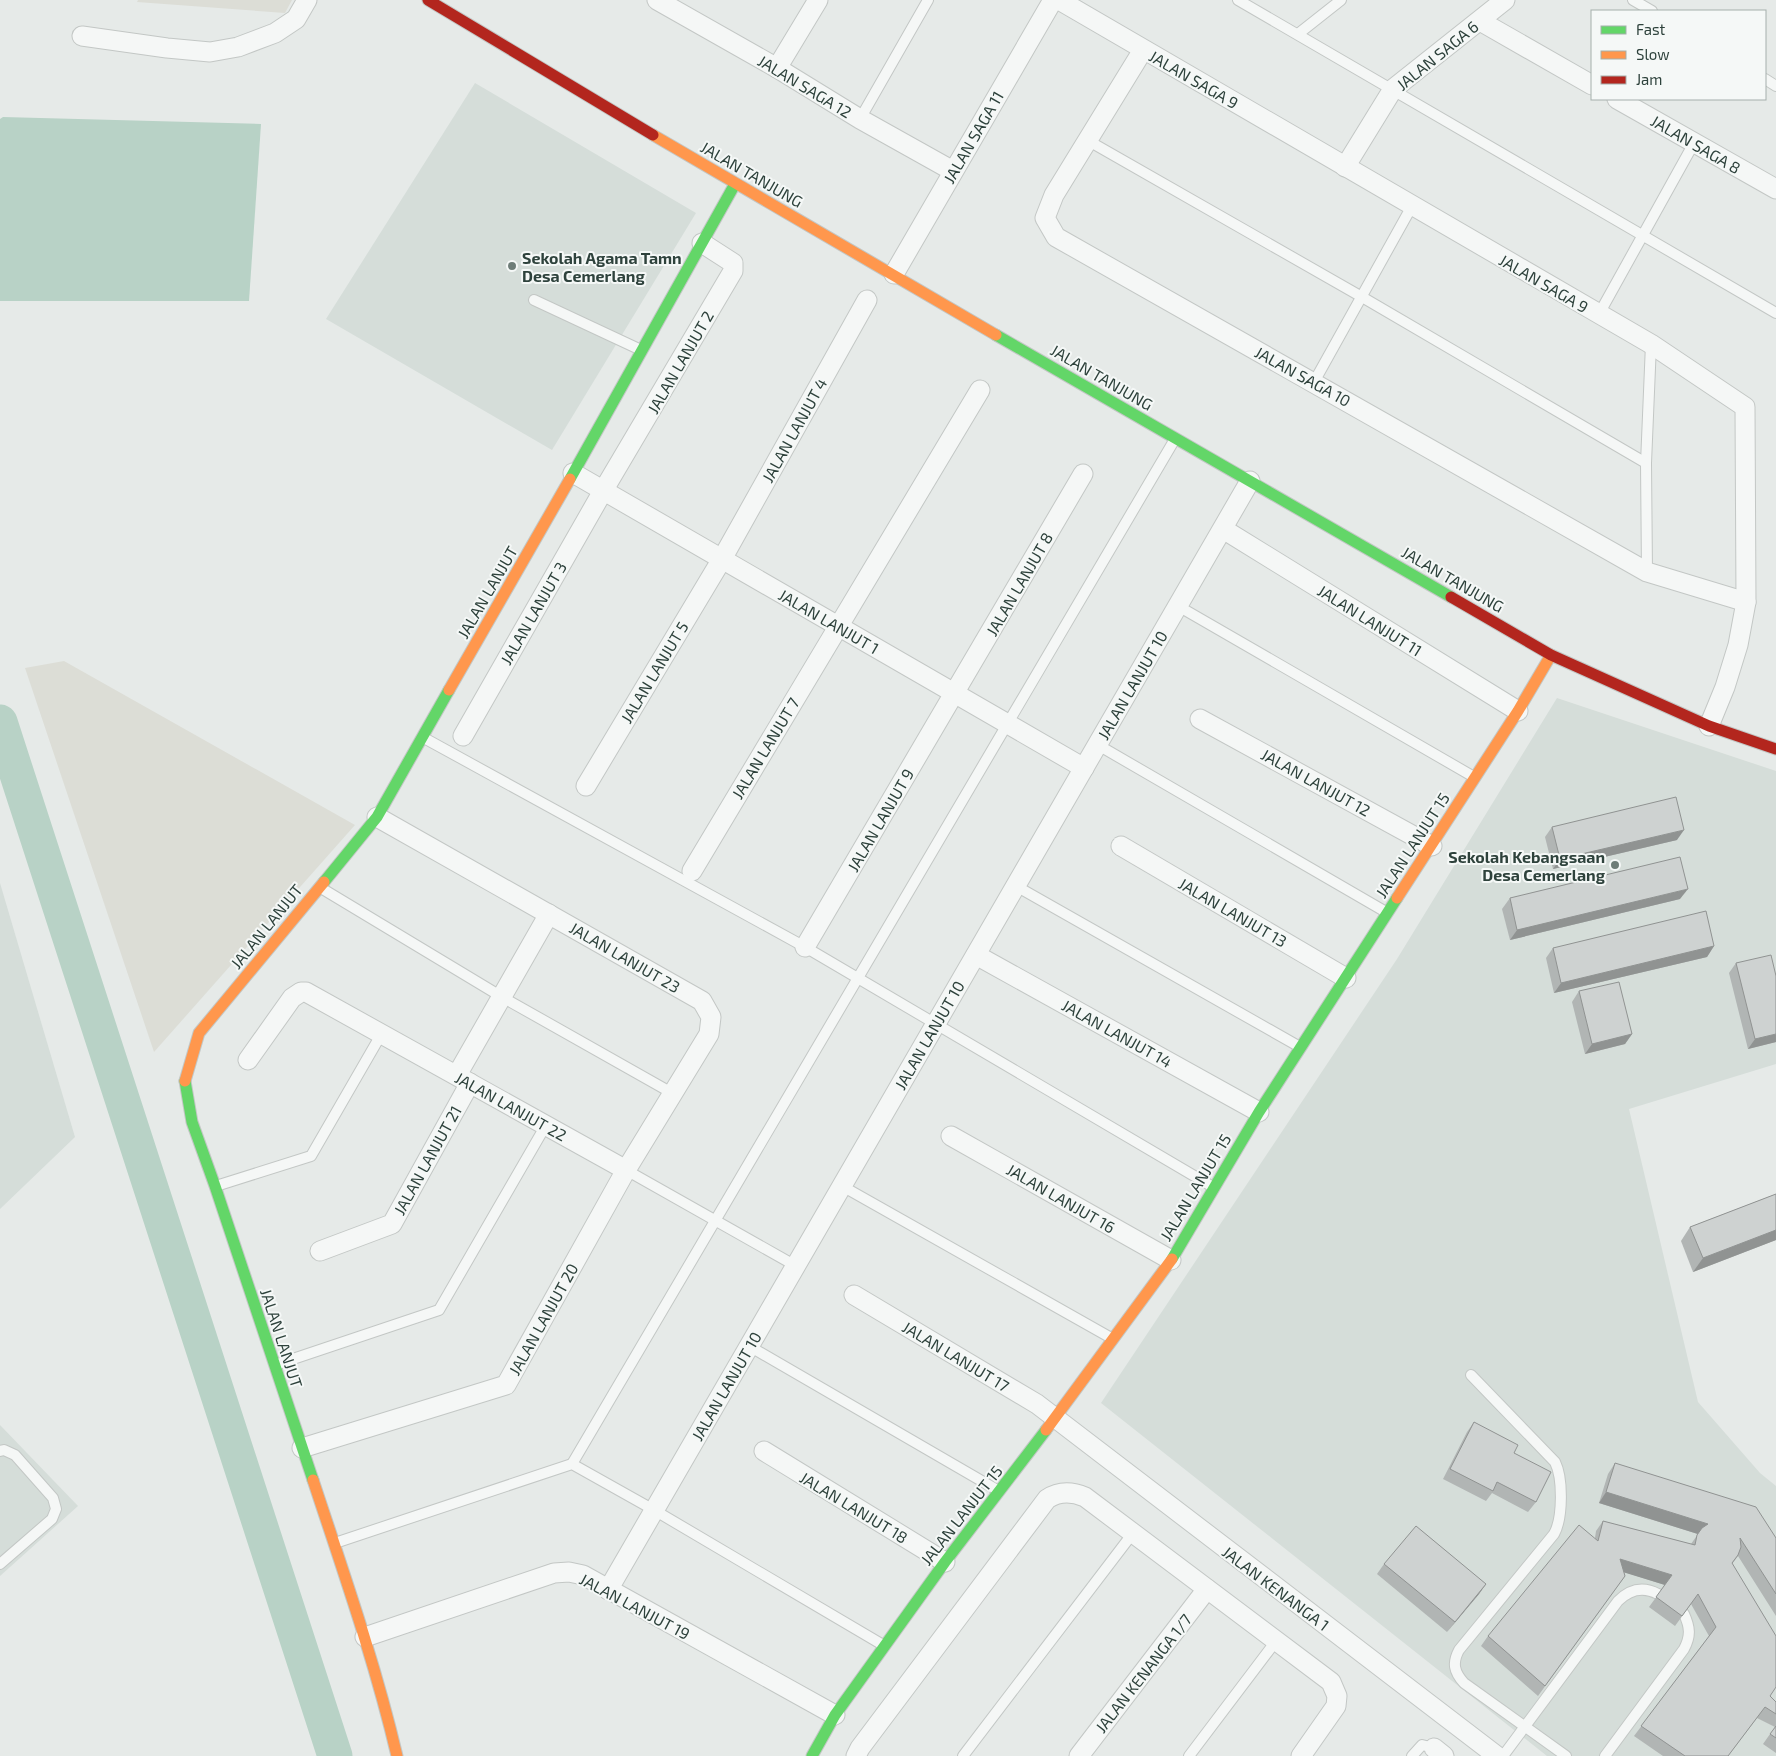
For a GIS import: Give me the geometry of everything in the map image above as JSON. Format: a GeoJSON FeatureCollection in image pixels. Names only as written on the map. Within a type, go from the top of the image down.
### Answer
{"type":"FeatureCollection","features":[{"type":"Feature","properties":{"kind":"street"},"geometry":{"type":"LineString","coordinates":[[82,36],[210,52],[238,47],[275,33],[296,19],[307,0]]}},
{"type":"Feature","properties":{"kind":"street","name":"JALAN TANJUNG"},"geometry":{"type":"LineString","coordinates":[[428,0],[735,184],[1552,655],[1709,726],[1776,749]]}},
{"type":"Feature","properties":{"kind":"street","name":"JALAN SAGA 12"},"geometry":{"type":"LineString","coordinates":[[657,0],[778,68],[860,119],[953,171]]}},
{"type":"Feature","properties":{"kind":"street"},"geometry":{"type":"LineString","coordinates":[[778,68],[818,0]]}},
{"type":"Feature","properties":{"kind":"street","name":"JALAN SAGA 11"},"geometry":{"type":"LineString","coordinates":[[894,274],[1053,0]]}},
{"type":"Feature","properties":{"kind":"street","name":"JALAN SAGA 9"},"geometry":{"type":"LineString","coordinates":[[1059,0],[1651,344],[1745,407],[1746,602],[1738,645],[1725,687],[1709,726]]}},
{"type":"Feature","properties":{"kind":"street","name":"JALAN SAGA 6"},"geometry":{"type":"LineString","coordinates":[[1345,167],[1393,89],[1505,0]]}},
{"type":"Feature","properties":{"kind":"street"},"geometry":{"type":"LineString","coordinates":[[1480,21],[1591,84]]}},
{"type":"Feature","properties":{"kind":"street","name":"JALAN SAGA 10"},"geometry":{"type":"LineString","coordinates":[[1143,50],[1054,195],[1045,218],[1056,237],[1647,572],[1746,602]]}},
{"type":"Feature","properties":{"kind":"street","name":"JALAN SAGA 8"},"geometry":{"type":"LineString","coordinates":[[1619,100],[1776,189]]}},
{"type":"Feature","properties":{"kind":"street","name":"JALAN LANJUT"},"geometry":{"type":"LineString","coordinates":[[397,1756],[386,1708],[365,1637],[192,1122],[185,1078],[199,1033],[378,817],[735,184]]}},
{"type":"Feature","properties":{"kind":"street","name":"JALAN LANJUT 2"},"geometry":{"type":"LineString","coordinates":[[603,491],[733,271],[733,263],[702,243]]}},
{"type":"Feature","properties":{"kind":"street","name":"JALAN LANJUT 4"},"geometry":{"type":"LineString","coordinates":[[722,559],[866,300]]}},
{"type":"Feature","properties":{"kind":"street"},"geometry":{"type":"LineString","coordinates":[[838,626],[980,390]]}},
{"type":"Feature","properties":{"kind":"street","name":"JALAN LANJUT 1"},"geometry":{"type":"LineString","coordinates":[[573,473],[1084,768]]}},
{"type":"Feature","properties":{"kind":"street","name":"JALAN LANJUT 8"},"geometry":{"type":"LineString","coordinates":[[954,693],[1083,474]]}},
{"type":"Feature","properties":{"kind":"street","name":"JALAN LANJUT 10"},"geometry":{"type":"LineString","coordinates":[[608,1590],[1250,481]]}},
{"type":"Feature","properties":{"kind":"street","name":"JALAN LANJUT 3"},"geometry":{"type":"LineString","coordinates":[[463,736],[603,491]]}},
{"type":"Feature","properties":{"kind":"street","name":"JALAN LANJUT 11"},"geometry":{"type":"LineString","coordinates":[[1223,529],[1518,711]]}},
{"type":"Feature","properties":{"kind":"street","name":"JALAN LANJUT 5"},"geometry":{"type":"LineString","coordinates":[[586,786],[722,559]]}},
{"type":"Feature","properties":{"kind":"street","name":"JALAN LANJUT 7"},"geometry":{"type":"LineString","coordinates":[[692,871],[838,626]]}},
{"type":"Feature","properties":{"kind":"street","name":"JALAN LANJUT 15"},"geometry":{"type":"LineString","coordinates":[[812,1756],[835,1715],[945,1562],[1055,1419],[1171,1260],[1259,1112],[1432,846],[1552,655]]}},
{"type":"Feature","properties":{"kind":"street","name":"JALAN LANJUT 9"},"geometry":{"type":"LineString","coordinates":[[805,947],[954,693]]}},
{"type":"Feature","properties":{"kind":"street","name":"JALAN LANJUT 12"},"geometry":{"type":"LineString","coordinates":[[1200,719],[1432,846]]}},
{"type":"Feature","properties":{"kind":"street","name":"JALAN LANJUT 23"},"geometry":{"type":"LineString","coordinates":[[378,817],[702,1001],[711,1017],[709,1034],[626,1170]]}},
{"type":"Feature","properties":{"kind":"street","name":"JALAN LANJUT 13"},"geometry":{"type":"LineString","coordinates":[[1121,846],[1346,978]]}},
{"type":"Feature","properties":{"kind":"street","name":"JALAN LANJUT 21"},"geometry":{"type":"LineString","coordinates":[[320,1251],[392,1224],[502,997],[549,914]]}},
{"type":"Feature","properties":{"kind":"street","name":"JALAN LANJUT 14"},"geometry":{"type":"LineString","coordinates":[[976,955],[1259,1112]]}},
{"type":"Feature","properties":{"kind":"street","name":"JALAN LANJUT 22"},"geometry":{"type":"LineString","coordinates":[[248,1060],[292,998],[301,992],[311,994],[626,1170]]}},
{"type":"Feature","properties":{"kind":"street","name":"JALAN LANJUT 16"},"geometry":{"type":"LineString","coordinates":[[951,1136],[1171,1260]]}},
{"type":"Feature","properties":{"kind":"street","name":"JALAN LANJUT 20"},"geometry":{"type":"LineString","coordinates":[[302,1448],[506,1385],[626,1170]]}},
{"type":"Feature","properties":{"kind":"street","name":"JALAN LANJUT 17"},"geometry":{"type":"LineString","coordinates":[[854,1295],[1037,1404],[1055,1419]]}},
{"type":"Feature","properties":{"kind":"street","name":"JALAN KENANGA 1"},"geometry":{"type":"LineString","coordinates":[[1055,1419],[1497,1756]]}},
{"type":"Feature","properties":{"kind":"street","name":"JALAN LANJUT 18"},"geometry":{"type":"LineString","coordinates":[[764,1451],[945,1562]]}},
{"type":"Feature","properties":{"kind":"street"},"geometry":{"type":"LineString","coordinates":[[863,1753],[1046,1499],[1065,1493],[1079,1494],[1085,1497],[1334,1686],[1337,1696],[1336,1706],[1301,1756]]}},
{"type":"Feature","properties":{"kind":"street","name":"JALAN LANJUT 19"},"geometry":{"type":"LineString","coordinates":[[365,1637],[554,1573],[569,1572],[582,1575],[835,1715]]}},
{"type":"Feature","properties":{"kind":"street","name":"JALAN KENANGA 1/7"},"geometry":{"type":"LineString","coordinates":[[1078,1756],[1207,1589]]}},
{"type":"Feature","properties":{"kind":"lane"},"geometry":{"type":"LineString","coordinates":[[860,119],[928,0]]}},
{"type":"Feature","properties":{"kind":"lane"},"geometry":{"type":"LineString","coordinates":[[1238,0],[1776,313]]}},
{"type":"Feature","properties":{"kind":"lane"},"geometry":{"type":"LineString","coordinates":[[1298,34],[1342,0]]}},
{"type":"Feature","properties":{"kind":"lane"},"geometry":{"type":"LineString","coordinates":[[1634,0],[1650,10]]}},
{"type":"Feature","properties":{"kind":"lane"},"geometry":{"type":"LineString","coordinates":[[1088,140],[1646,463]]}},
{"type":"Feature","properties":{"kind":"lane"},"geometry":{"type":"LineString","coordinates":[[1599,314],[1694,143]]}},
{"type":"Feature","properties":{"kind":"lane"},"geometry":{"type":"LineString","coordinates":[[1314,382],[1412,206]]}},
{"type":"Feature","properties":{"kind":"lane"},"geometry":{"type":"LineString","coordinates":[[534,300],[642,351]]}},
{"type":"Feature","properties":{"kind":"lane"},"geometry":{"type":"LineString","coordinates":[[1647,572],[1646,463],[1651,344]]}},
{"type":"Feature","properties":{"kind":"lane"},"geometry":{"type":"LineString","coordinates":[[334,1544],[572,1464],[1176,439]]}},
{"type":"Feature","properties":{"kind":"lane"},"geometry":{"type":"LineString","coordinates":[[1178,606],[1475,778]]}},
{"type":"Feature","properties":{"kind":"lane"},"geometry":{"type":"LineString","coordinates":[[423,737],[805,947],[1214,1188]]}},
{"type":"Feature","properties":{"kind":"lane"},"geometry":{"type":"LineString","coordinates":[[1098,745],[1388,913]]}},
{"type":"Feature","properties":{"kind":"lane"},"geometry":{"type":"LineString","coordinates":[[1016,886],[1301,1047]]}},
{"type":"Feature","properties":{"kind":"lane"},"geometry":{"type":"LineString","coordinates":[[319,887],[502,997],[672,1093]]}},
{"type":"Feature","properties":{"kind":"lane"},"geometry":{"type":"LineString","coordinates":[[215,1186],[311,1156],[382,1033]]}},
{"type":"Feature","properties":{"kind":"lane"},"geometry":{"type":"LineString","coordinates":[[274,1366],[439,1310],[546,1126]]}},
{"type":"Feature","properties":{"kind":"lane","name":"JALAN LANJUT 22"},"geometry":{"type":"LineString","coordinates":[[626,1170],[796,1266]]}},
{"type":"Feature","properties":{"kind":"lane"},"geometry":{"type":"LineString","coordinates":[[842,1186],[1114,1340]]}},
{"type":"Feature","properties":{"kind":"lane"},"geometry":{"type":"LineString","coordinates":[[749,1346],[1001,1491]]}},
{"type":"Feature","properties":{"kind":"lane"},"geometry":{"type":"LineString","coordinates":[[1471,1375],[1552,1458],[1560,1473],[1560,1521],[1556,1529],[1459,1650],[1455,1658],[1455,1668],[1458,1676],[1464,1683],[1566,1756]]}},
{"type":"Feature","properties":{"kind":"lane"},"geometry":{"type":"LineString","coordinates":[[0,1451],[10,1452],[14,1455],[53,1498],[56,1509],[52,1519],[0,1564]]}},
{"type":"Feature","properties":{"kind":"lane"},"geometry":{"type":"LineString","coordinates":[[572,1464],[885,1646]]}},
{"type":"Feature","properties":{"kind":"lane"},"geometry":{"type":"LineString","coordinates":[[964,1756],[1133,1533]]}},
{"type":"Feature","properties":{"kind":"lane"},"geometry":{"type":"LineString","coordinates":[[1503,1756],[1618,1601],[1625,1594],[1633,1590],[1651,1590],[1658,1594]]}},
{"type":"Feature","properties":{"kind":"lane"},"geometry":{"type":"LineString","coordinates":[[1605,1756],[1689,1641],[1689,1623],[1684,1614]]}},
{"type":"Feature","properties":{"kind":"lane"},"geometry":{"type":"LineString","coordinates":[[1189,1756],[1276,1641]]}},
{"type":"Feature","properties":{"kind":"lane"},"geometry":{"type":"LineString","coordinates":[[1412,1756],[1422,1745],[1439,1752]]}},
{"type":"Feature","properties":{"kind":"shaded area"},"geometry":{"type":"Polygon","coordinates":[[[138,0],[292,0],[285,13],[137,2],[138,0]]]}},
{"type":"Feature","properties":{"kind":"shaded area","name":"Sekolah Agama Tamn Desa Cemerlang"},"geometry":{"type":"Polygon","coordinates":[[[475,83],[696,213],[552,450],[326,319],[475,83]]]}},
{"type":"Feature","properties":{"kind":"shaded area"},"geometry":{"type":"Polygon","coordinates":[[[3,117],[261,124],[249,301],[0,301],[0,119],[3,117]]]}},
{"type":"Feature","properties":{"kind":"shaded area"},"geometry":{"type":"Polygon","coordinates":[[[64,661],[355,825],[154,1052],[25,668],[64,661]]]}},
{"type":"Feature","properties":{"kind":"shaded area"},"geometry":{"type":"Polygon","coordinates":[[[1557,698],[1776,771],[1776,1064],[1629,1109],[1698,1402],[1760,1473],[1776,1486],[1776,1756],[1547,1756],[1101,1403],[1397,959],[1557,698]]]}},
{"type":"Feature","properties":{"kind":"shaded area"},"geometry":{"type":"Polygon","coordinates":[[[0,883],[75,1137],[0,1209],[0,883]]]}},
{"type":"Feature","properties":{"kind":"shaded area"},"geometry":{"type":"Polygon","coordinates":[[[0,1425],[78,1506],[0,1576],[0,1425]]]}},
{"type":"Feature","properties":{"kind":"building"},"geometry":{"type":"Polygon","coordinates":[[[1676,797],[1684,830],[1560,859],[1552,827],[1676,797]]]}},
{"type":"Feature","properties":{"kind":"building"},"geometry":{"type":"Polygon","coordinates":[[[1680,857],[1688,889],[1517,930],[1510,898],[1680,857]]]}},
{"type":"Feature","properties":{"kind":"building"},"geometry":{"type":"Polygon","coordinates":[[[1706,911],[1714,946],[1561,983],[1553,948],[1706,911]]]}},
{"type":"Feature","properties":{"kind":"building"},"geometry":{"type":"Polygon","coordinates":[[[1771,955],[1776,976],[1776,1034],[1755,1039],[1736,963],[1771,955]]]}},
{"type":"Feature","properties":{"kind":"building"},"geometry":{"type":"Polygon","coordinates":[[[1619,982],[1632,1034],[1592,1044],[1579,991],[1619,982]]]}},
{"type":"Feature","properties":{"kind":"building"},"geometry":{"type":"Polygon","coordinates":[[[1776,1194],[1776,1230],[1703,1258],[1690,1227],[1776,1194]]]}},
{"type":"Feature","properties":{"kind":"building"},"geometry":{"type":"Polygon","coordinates":[[[1474,1422],[1518,1445],[1514,1453],[1551,1472],[1536,1502],[1497,1482],[1493,1491],[1450,1469],[1474,1422]]]}},
{"type":"Feature","properties":{"kind":"building"},"geometry":{"type":"Polygon","coordinates":[[[1615,1463],[1756,1507],[1776,1538],[1776,1594],[1740,1538],[1741,1547],[1732,1563],[1776,1636],[1776,1687],[1770,1696],[1776,1702],[1776,1714],[1765,1707],[1728,1756],[1685,1756],[1641,1726],[1716,1627],[1698,1594],[1682,1616],[1656,1597],[1672,1575],[1620,1559],[1625,1576],[1545,1686],[1488,1636],[1579,1525],[1598,1541],[1603,1521],[1695,1545],[1697,1535],[1708,1524],[1606,1492],[1615,1463]]]}},
{"type":"Feature","properties":{"kind":"building"},"geometry":{"type":"Polygon","coordinates":[[[1416,1526],[1486,1584],[1455,1622],[1384,1564],[1416,1526]]]}},
{"type":"Feature","properties":{"kind":"building"},"geometry":{"type":"Polygon","coordinates":[[[1776,1726],[1776,1738],[1770,1734],[1776,1726]]]}},
{"type":"Feature","properties":{"kind":"waterway"},"geometry":{"type":"LineString","coordinates":[[0,722],[335,1756]]}},
{"type":"Feature","properties":{"kind":"traffic: fast"},"geometry":{"type":"LineString","coordinates":[[570,479],[735,184]]}},
{"type":"Feature","properties":{"kind":"traffic: fast"},"geometry":{"type":"LineString","coordinates":[[996,335],[1451,597]]}},
{"type":"Feature","properties":{"kind":"traffic: fast"},"geometry":{"type":"LineString","coordinates":[[324,882],[377,817],[449,690]]}},
{"type":"Feature","properties":{"kind":"traffic: fast"},"geometry":{"type":"LineString","coordinates":[[1172,1259],[1259,1112],[1397,898]]}},
{"type":"Feature","properties":{"kind":"traffic: fast"},"geometry":{"type":"LineString","coordinates":[[185,1081],[192,1122],[313,1480]]}},
{"type":"Feature","properties":{"kind":"traffic: fast"},"geometry":{"type":"LineString","coordinates":[[812,1756],[835,1715],[945,1562],[1046,1430]]}},
{"type":"Feature","properties":{"kind":"traffic: slow"},"geometry":{"type":"LineString","coordinates":[[653,135],[996,335]]}},
{"type":"Feature","properties":{"kind":"traffic: slow"},"geometry":{"type":"LineString","coordinates":[[449,690],[570,479]]}},
{"type":"Feature","properties":{"kind":"traffic: slow"},"geometry":{"type":"LineString","coordinates":[[1397,898],[1518,711],[1551,655]]}},
{"type":"Feature","properties":{"kind":"traffic: slow"},"geometry":{"type":"LineString","coordinates":[[185,1081],[199,1033],[324,882]]}},
{"type":"Feature","properties":{"kind":"traffic: slow"},"geometry":{"type":"LineString","coordinates":[[1046,1430],[1172,1259]]}},
{"type":"Feature","properties":{"kind":"traffic: slow"},"geometry":{"type":"LineString","coordinates":[[313,1480],[369,1651],[397,1756]]}},
{"type":"Feature","properties":{"kind":"traffic: jam"},"geometry":{"type":"LineString","coordinates":[[428,0],[653,135]]}},
{"type":"Feature","properties":{"kind":"traffic: jam"},"geometry":{"type":"LineString","coordinates":[[1451,597],[1551,655],[1709,726],[1776,749]]}},
{"type":"Feature","properties":{"kind":"place","name":"Sekolah Agama Tamn Desa Cemerlang"},"geometry":{"type":"Point","coordinates":[512,266]}},
{"type":"Feature","properties":{"kind":"place","name":"Sekolah Kebangsaan Desa Cemerlang"},"geometry":{"type":"Point","coordinates":[1615,865]}}]}
